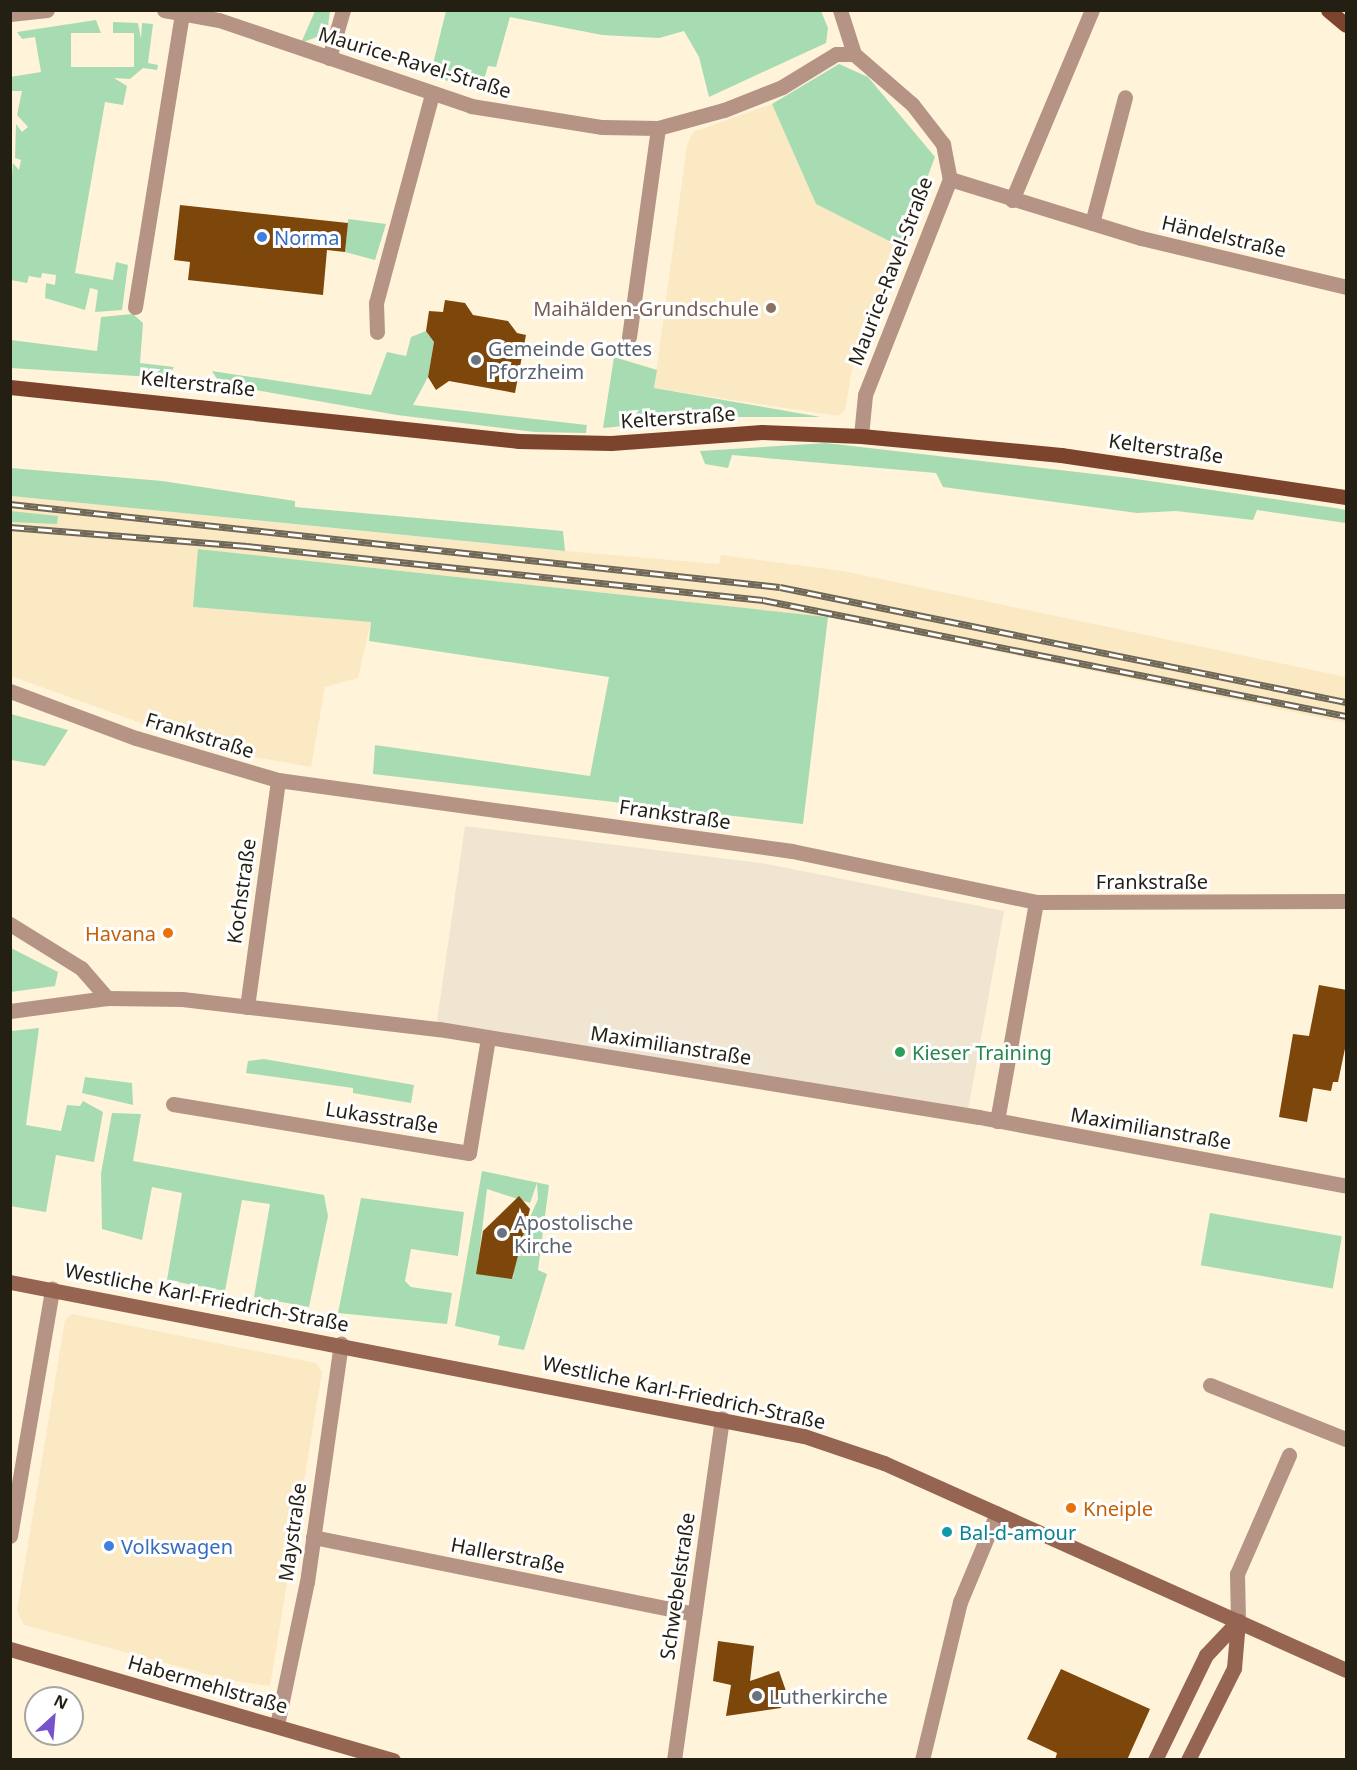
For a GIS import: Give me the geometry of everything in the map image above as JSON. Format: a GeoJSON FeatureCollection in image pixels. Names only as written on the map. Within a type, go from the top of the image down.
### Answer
{"type":"FeatureCollection","features":[{"type":"Feature","properties":{"kind":"main road"},"geometry":{"type":"LineString","coordinates":[[1328,10],[1347,25]]}},
{"type":"Feature","properties":{"kind":"main road","name":"Kelterstraße"},"geometry":{"type":"LineString","coordinates":[[10,387],[519,441],[611,443],[762,432],[861,436],[1072,456],[1347,497]]}},
{"type":"Feature","properties":{"kind":"main road","name":"Westliche Karl-Friedrich-Straße"},"geometry":{"type":"LineString","coordinates":[[10,1282],[341,1343],[804,1436],[884,1463],[1347,1670]]}},
{"type":"Feature","properties":{"kind":"main road"},"geometry":{"type":"LineString","coordinates":[[1155,1760],[1206,1655],[1238,1621]]}},
{"type":"Feature","properties":{"kind":"main road"},"geometry":{"type":"LineString","coordinates":[[1188,1760],[1234,1668],[1238,1621]]}},
{"type":"Feature","properties":{"kind":"main road","name":"Habermehlstraße"},"geometry":{"type":"LineString","coordinates":[[10,1649],[393,1760]]}},
{"type":"Feature","properties":{"kind":"street"},"geometry":{"type":"LineString","coordinates":[[10,14],[47,10]]}},
{"type":"Feature","properties":{"kind":"street","name":"Maurice-Ravel-Straße"},"geometry":{"type":"LineString","coordinates":[[164,10],[182,13],[328,58],[432,94],[548,123],[658,128],[724,110],[782,87],[836,54],[854,54],[912,104],[943,144],[951,179],[865,395],[861,436]]}},
{"type":"Feature","properties":{"kind":"street"},"geometry":{"type":"LineString","coordinates":[[328,58],[343,10]]}},
{"type":"Feature","properties":{"kind":"street"},"geometry":{"type":"LineString","coordinates":[[840,10],[854,54]]}},
{"type":"Feature","properties":{"kind":"street"},"geometry":{"type":"LineString","coordinates":[[1012,200],[1092,10]]}},
{"type":"Feature","properties":{"kind":"street"},"geometry":{"type":"LineString","coordinates":[[135,307],[182,13]]}},
{"type":"Feature","properties":{"kind":"street"},"geometry":{"type":"LineString","coordinates":[[376,332],[376,303],[432,94]]}},
{"type":"Feature","properties":{"kind":"street"},"geometry":{"type":"LineString","coordinates":[[1092,223],[1125,97]]}},
{"type":"Feature","properties":{"kind":"street"},"geometry":{"type":"LineString","coordinates":[[629,337],[658,128]]}},
{"type":"Feature","properties":{"kind":"street","name":"Händelstraße"},"geometry":{"type":"LineString","coordinates":[[951,179],[1012,200],[1092,223],[1347,287]]}},
{"type":"Feature","properties":{"kind":"street","name":"Frankstraße"},"geometry":{"type":"LineString","coordinates":[[10,691],[136,738],[278,780],[792,851],[1036,902],[1347,901]]}},
{"type":"Feature","properties":{"kind":"street","name":"Kochstraße"},"geometry":{"type":"LineString","coordinates":[[247,1007],[278,780]]}},
{"type":"Feature","properties":{"kind":"street"},"geometry":{"type":"LineString","coordinates":[[997,1121],[1036,902]]}},
{"type":"Feature","properties":{"kind":"street"},"geometry":{"type":"LineString","coordinates":[[10,924],[81,968],[107,998]]}},
{"type":"Feature","properties":{"kind":"street","name":"Maximilianstraße"},"geometry":{"type":"LineString","coordinates":[[10,1011],[107,998],[247,1007],[488,1038],[997,1121],[1347,1186]]}},
{"type":"Feature","properties":{"kind":"street","name":"Lukasstraße"},"geometry":{"type":"LineString","coordinates":[[173,1104],[470,1153],[488,1038]]}},
{"type":"Feature","properties":{"kind":"street"},"geometry":{"type":"LineString","coordinates":[[10,1536],[52,1289]]}},
{"type":"Feature","properties":{"kind":"street","name":"Maystraße"},"geometry":{"type":"LineString","coordinates":[[277,1725],[313,1537],[341,1343]]}},
{"type":"Feature","properties":{"kind":"street"},"geometry":{"type":"LineString","coordinates":[[1210,1385],[1347,1439]]}},
{"type":"Feature","properties":{"kind":"street","name":"Schwebelstraße"},"geometry":{"type":"LineString","coordinates":[[674,1760],[722,1418]]}},
{"type":"Feature","properties":{"kind":"street"},"geometry":{"type":"LineString","coordinates":[[1238,1621],[1237,1574],[1289,1455]]}},
{"type":"Feature","properties":{"kind":"street"},"geometry":{"type":"LineString","coordinates":[[922,1760],[960,1602],[997,1513]]}},
{"type":"Feature","properties":{"kind":"street","name":"Hallerstraße"},"geometry":{"type":"LineString","coordinates":[[313,1537],[694,1614]]}},
{"type":"Feature","properties":{"kind":"shaded area","name":"Maihälden-Grundschule"},"geometry":{"type":"Polygon","coordinates":[[[772,104],[816,204],[901,247],[852,369],[845,411],[838,416],[654,388],[687,145],[693,132],[772,104]]]}},
{"type":"Feature","properties":{"kind":"shaded area"},"geometry":{"type":"Polygon","coordinates":[[[10,496],[565,551],[719,564],[721,555],[843,571],[1346,677],[1346,723],[828,617],[198,549],[194,607],[371,622],[358,678],[325,687],[311,767],[215,750],[11,676],[10,496]]]}},
{"type":"Feature","properties":{"kind":"shaded area"},"geometry":{"type":"Polygon","coordinates":[[[465,826],[767,864],[1004,911],[966,1121],[436,1028],[465,826]]]}},
{"type":"Feature","properties":{"kind":"shaded area"},"geometry":{"type":"Polygon","coordinates":[[[72,1314],[316,1363],[322,1372],[270,1686],[229,1680],[24,1625],[17,1611],[65,1320],[72,1314]]]}},
{"type":"Feature","properties":{"kind":"green space"},"geometry":{"type":"Polygon","coordinates":[[[315,11],[330,11],[327,33],[301,43],[315,11]]]}},
{"type":"Feature","properties":{"kind":"green space"},"geometry":{"type":"Polygon","coordinates":[[[446,11],[821,11],[828,28],[826,43],[709,97],[699,57],[684,31],[659,38],[602,35],[510,17],[496,67],[488,66],[481,90],[430,76],[446,11]]]}},
{"type":"Feature","properties":{"kind":"green space"},"geometry":{"type":"Polygon","coordinates":[[[96,20],[101,33],[71,33],[71,67],[134,67],[134,33],[113,33],[113,22],[138,23],[141,39],[142,23],[153,24],[148,63],[158,65],[157,70],[143,68],[130,79],[114,78],[127,86],[123,105],[105,102],[75,273],[113,280],[116,262],[128,265],[122,310],[95,312],[98,290],[90,288],[85,310],[45,298],[46,283],[55,285],[56,275],[42,273],[41,278],[29,276],[27,283],[11,280],[13,163],[19,170],[21,160],[15,158],[16,124],[22,132],[28,127],[17,115],[22,91],[11,91],[10,77],[41,72],[35,37],[22,39],[17,32],[96,20]]]}},
{"type":"Feature","properties":{"kind":"green space"},"geometry":{"type":"Polygon","coordinates":[[[839,64],[868,77],[935,157],[901,247],[816,204],[772,104],[839,64]]]}},
{"type":"Feature","properties":{"kind":"green space"},"geometry":{"type":"Polygon","coordinates":[[[348,219],[386,224],[375,260],[345,252],[348,219]]]}},
{"type":"Feature","properties":{"kind":"green space"},"geometry":{"type":"Polygon","coordinates":[[[133,314],[143,323],[140,363],[174,367],[167,378],[11,368],[11,340],[97,351],[101,317],[133,314]]]}},
{"type":"Feature","properties":{"kind":"green space"},"geometry":{"type":"Polygon","coordinates":[[[426,331],[434,342],[428,377],[413,405],[587,425],[586,433],[535,432],[397,415],[232,386],[219,382],[212,371],[371,395],[387,352],[406,356],[411,337],[426,331]]]}},
{"type":"Feature","properties":{"kind":"green space"},"geometry":{"type":"Polygon","coordinates":[[[614,357],[657,370],[654,388],[821,417],[720,417],[603,428],[614,357]]]}},
{"type":"Feature","properties":{"kind":"green space"},"geometry":{"type":"Polygon","coordinates":[[[826,443],[1129,478],[1335,508],[1346,510],[1346,523],[1257,510],[1253,520],[1176,511],[1137,513],[943,487],[936,473],[732,455],[728,468],[705,464],[700,451],[826,443]]]}},
{"type":"Feature","properties":{"kind":"green space"},"geometry":{"type":"Polygon","coordinates":[[[11,468],[162,481],[295,501],[295,507],[563,531],[565,551],[11,496],[11,468]]]}},
{"type":"Feature","properties":{"kind":"green space"},"geometry":{"type":"Polygon","coordinates":[[[11,511],[58,516],[57,524],[11,522],[11,511]]]}},
{"type":"Feature","properties":{"kind":"green space"},"geometry":{"type":"Polygon","coordinates":[[[198,549],[828,617],[803,824],[373,774],[375,745],[590,776],[609,677],[369,641],[371,622],[193,607],[198,549]]]}},
{"type":"Feature","properties":{"kind":"green space"},"geometry":{"type":"Polygon","coordinates":[[[11,714],[68,730],[45,766],[11,760],[11,714]]]}},
{"type":"Feature","properties":{"kind":"green space"},"geometry":{"type":"Polygon","coordinates":[[[11,948],[58,972],[55,986],[11,992],[11,948]]]}},
{"type":"Feature","properties":{"kind":"green space"},"geometry":{"type":"Polygon","coordinates":[[[39,1028],[26,1125],[61,1131],[67,1105],[80,1106],[83,1101],[103,1112],[94,1162],[56,1155],[46,1212],[10,1206],[11,1031],[39,1028]]]}},
{"type":"Feature","properties":{"kind":"green space"},"geometry":{"type":"Polygon","coordinates":[[[264,1059],[414,1085],[411,1103],[353,1093],[353,1088],[246,1073],[248,1061],[264,1059]]]}},
{"type":"Feature","properties":{"kind":"green space"},"geometry":{"type":"Polygon","coordinates":[[[85,1077],[132,1083],[133,1105],[82,1093],[85,1077]]]}},
{"type":"Feature","properties":{"kind":"green space"},"geometry":{"type":"Polygon","coordinates":[[[112,1113],[141,1114],[133,1161],[324,1195],[328,1216],[309,1307],[254,1297],[270,1204],[242,1200],[225,1291],[167,1280],[182,1193],[152,1187],[142,1240],[102,1229],[101,1173],[112,1113]]]}},
{"type":"Feature","properties":{"kind":"green space"},"geometry":{"type":"Polygon","coordinates":[[[482,1171],[549,1185],[538,1270],[547,1274],[524,1350],[498,1345],[500,1336],[455,1326],[482,1171]],[[537,1183],[530,1203],[487,1189],[477,1272],[513,1278],[522,1221],[528,1222],[538,1199],[537,1183]]]}},
{"type":"Feature","properties":{"kind":"green space"},"geometry":{"type":"Polygon","coordinates":[[[361,1198],[464,1212],[458,1256],[411,1249],[405,1281],[411,1287],[452,1293],[447,1324],[338,1313],[361,1198]]]}},
{"type":"Feature","properties":{"kind":"green space"},"geometry":{"type":"Polygon","coordinates":[[[1210,1213],[1342,1236],[1333,1288],[1201,1265],[1210,1213]]]}},
{"type":"Feature","properties":{"kind":"building","name":"Norma"},"geometry":{"type":"Polygon","coordinates":[[[180,205],[348,223],[345,252],[327,250],[323,295],[188,280],[190,262],[174,260],[180,205]]]}},
{"type":"Feature","properties":{"kind":"building","name":"Gemeinde Gottes Pforzheim"},"geometry":{"type":"Polygon","coordinates":[[[445,300],[465,303],[473,315],[508,321],[517,333],[526,335],[515,393],[449,381],[436,390],[428,377],[434,342],[426,331],[429,311],[443,312],[445,300]]]}},
{"type":"Feature","properties":{"kind":"building"},"geometry":{"type":"Polygon","coordinates":[[[1319,985],[1347,990],[1347,1039],[1338,1082],[1333,1082],[1331,1091],[1313,1088],[1307,1122],[1279,1117],[1293,1034],[1309,1036],[1319,985]]]}},
{"type":"Feature","properties":{"kind":"building","name":"Apostolische Kirche"},"geometry":{"type":"Polygon","coordinates":[[[519,1196],[530,1209],[512,1279],[476,1274],[483,1231],[519,1196]]]}},
{"type":"Feature","properties":{"kind":"building","name":"Lutherkirche"},"geometry":{"type":"Polygon","coordinates":[[[718,1641],[754,1646],[750,1681],[779,1671],[786,1691],[781,1708],[726,1716],[731,1685],[713,1681],[718,1641]]]}},
{"type":"Feature","properties":{"kind":"building"},"geometry":{"type":"Polygon","coordinates":[[[1061,1669],[1150,1709],[1127,1760],[1055,1760],[1057,1753],[1027,1739],[1061,1669]]]}},
{"type":"Feature","properties":{"kind":"railway"},"geometry":{"type":"LineString","coordinates":[[10,504],[780,587],[1346,702]]}},
{"type":"Feature","properties":{"kind":"railway"},"geometry":{"type":"LineString","coordinates":[[10,527],[247,546],[763,600],[1346,716]]}},
{"type":"Feature","properties":{"kind":"place","name":"Norma"},"geometry":{"type":"Point","coordinates":[262,237]}},
{"type":"Feature","properties":{"kind":"place","name":"Maihälden-Grundschule"},"geometry":{"type":"Point","coordinates":[771,308]}},
{"type":"Feature","properties":{"kind":"place","name":"Gemeinde Gottes Pforzheim"},"geometry":{"type":"Point","coordinates":[476,360]}},
{"type":"Feature","properties":{"kind":"place","name":"Havana"},"geometry":{"type":"Point","coordinates":[168,933]}},
{"type":"Feature","properties":{"kind":"place","name":"Kieser Training"},"geometry":{"type":"Point","coordinates":[900,1052]}},
{"type":"Feature","properties":{"kind":"place","name":"Apostolische Kirche"},"geometry":{"type":"Point","coordinates":[502,1233]}},
{"type":"Feature","properties":{"kind":"place","name":"Kneiple"},"geometry":{"type":"Point","coordinates":[1071,1508]}},
{"type":"Feature","properties":{"kind":"place","name":"Bal-d-amour"},"geometry":{"type":"Point","coordinates":[947,1532]}},
{"type":"Feature","properties":{"kind":"place","name":"Volkswagen"},"geometry":{"type":"Point","coordinates":[109,1546]}},
{"type":"Feature","properties":{"kind":"place","name":"Lutherkirche"},"geometry":{"type":"Point","coordinates":[757,1696]}}]}
